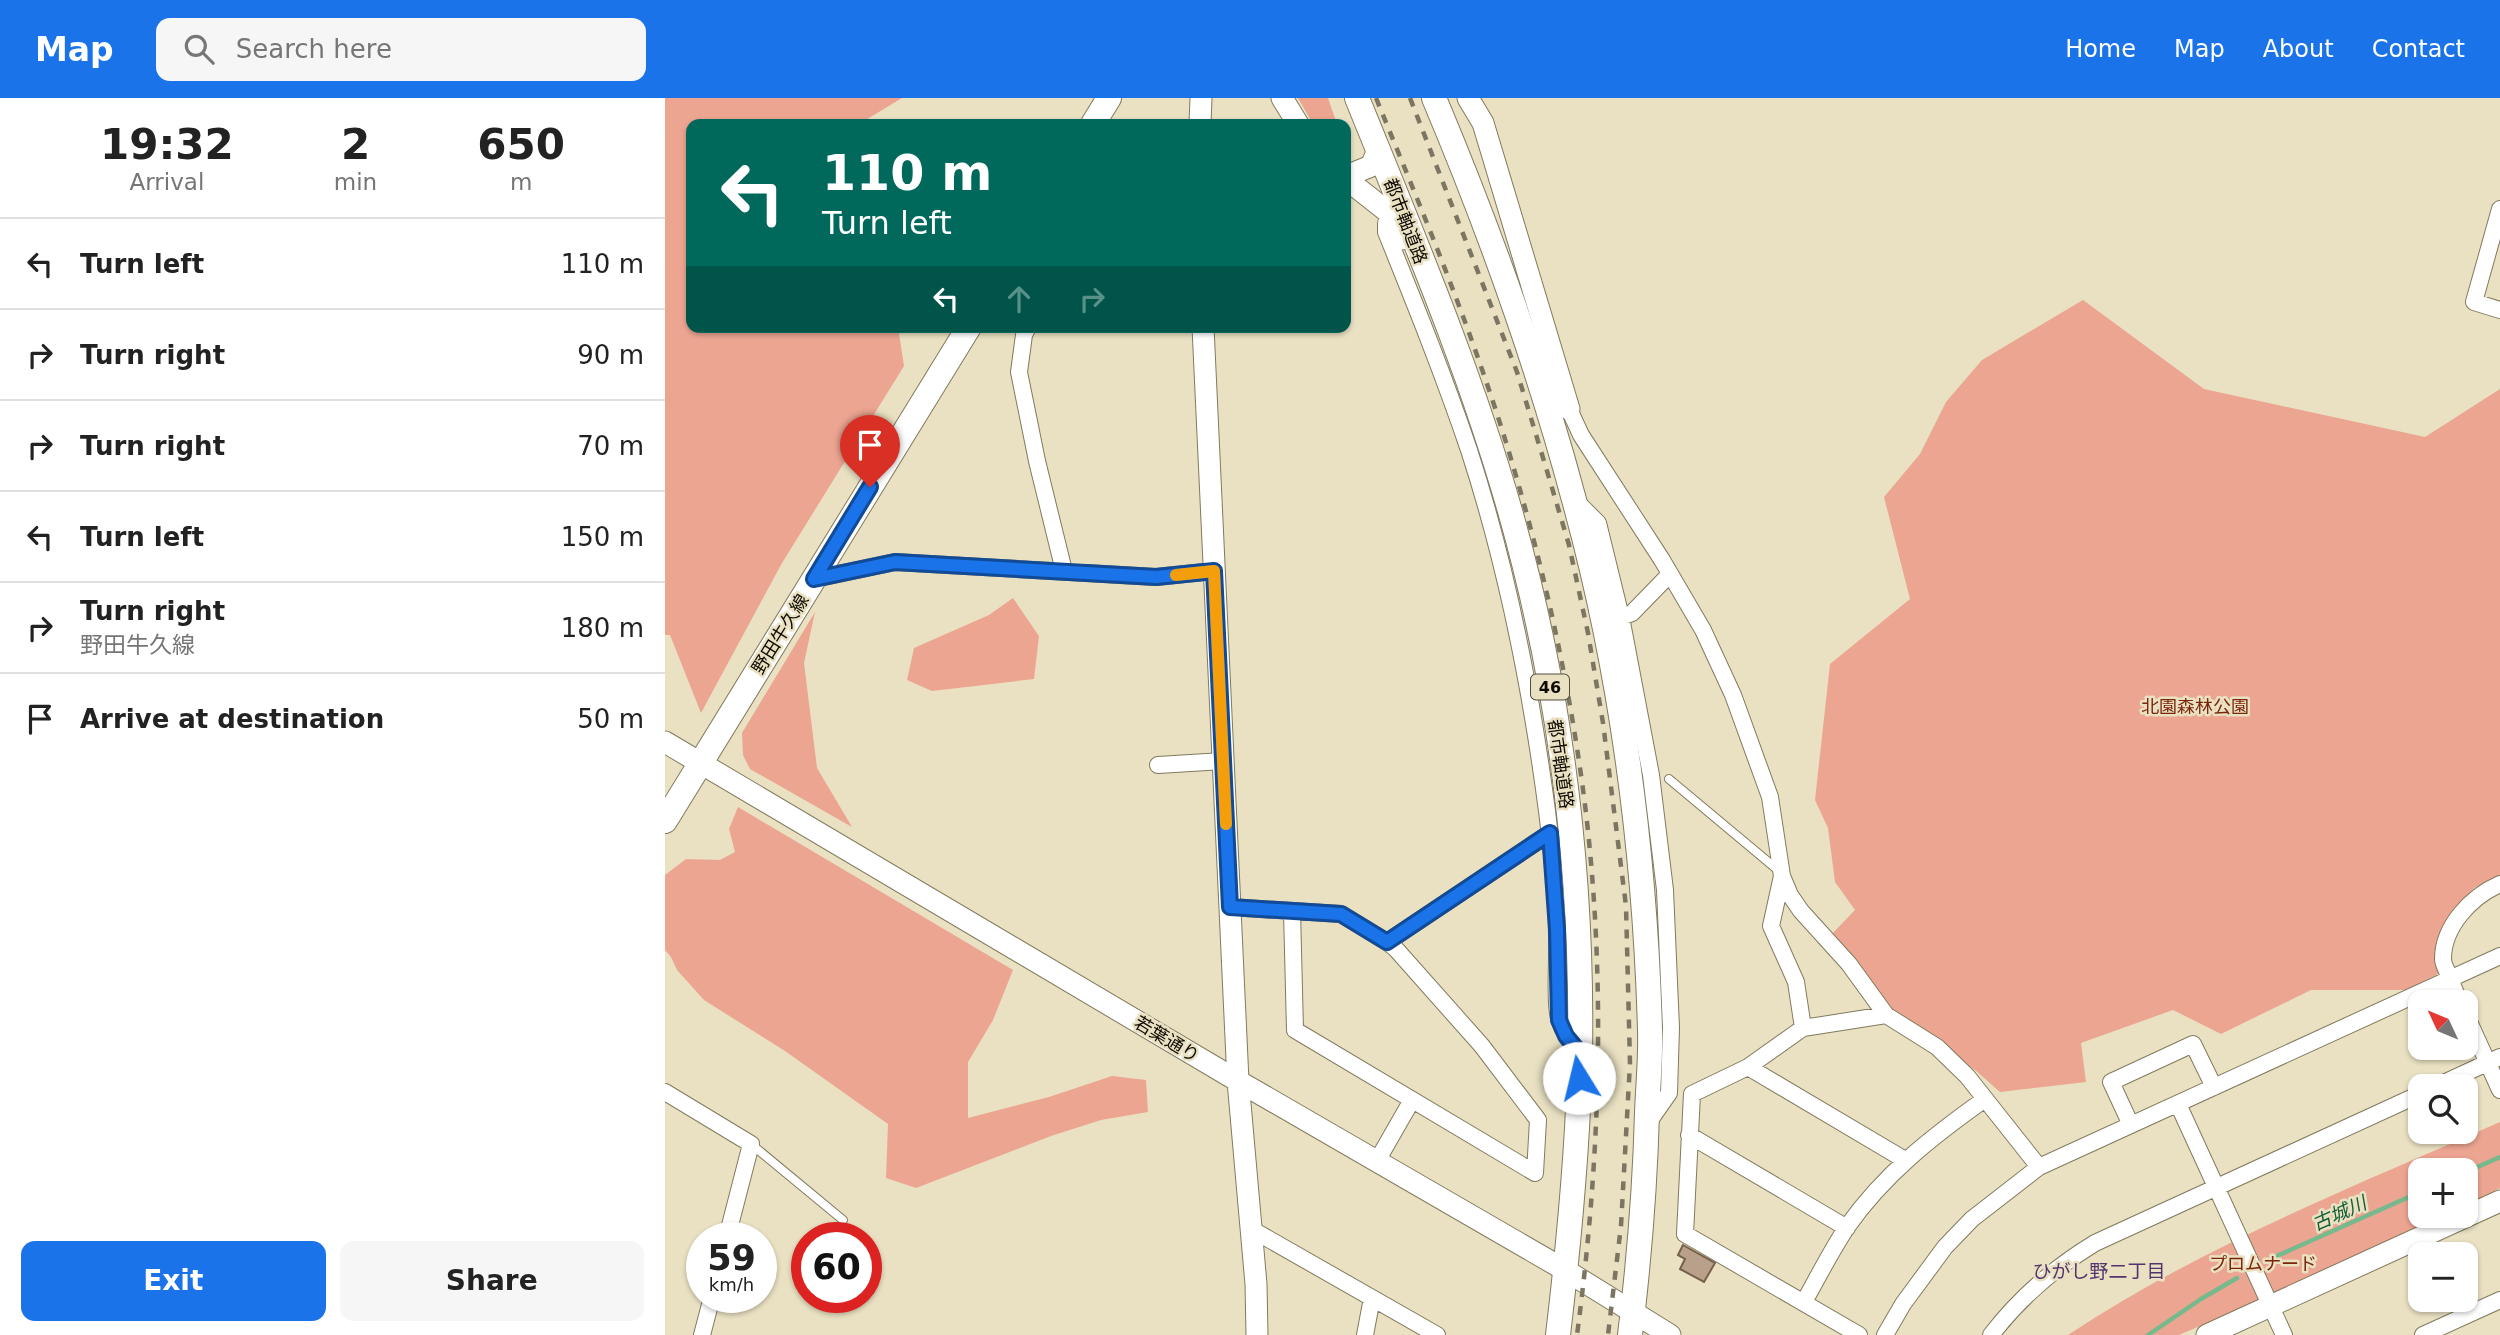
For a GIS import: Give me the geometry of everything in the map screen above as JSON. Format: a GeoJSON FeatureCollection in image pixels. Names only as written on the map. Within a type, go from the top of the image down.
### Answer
{"type":"FeatureCollection","features":[{"type":"Feature","properties":{"kind":"main road"},"geometry":{"type":"LineString","coordinates":[[1096,119],[1109,98]]}},
{"type":"Feature","properties":{"kind":"main road","name":"都市軸道路"},"geometry":{"type":"LineString","coordinates":[[1357,98],[1397,212],[1459,356],[1510,513],[1551,691],[1573,846],[1580,1053],[1574,1181],[1558,1335]]}},
{"type":"Feature","properties":{"kind":"main road"},"geometry":{"type":"LineString","coordinates":[[1436,102],[1539,378],[1574,499],[1599,605],[1618,708],[1636,829],[1650,1033],[1640,1247],[1631,1324]]}},
{"type":"Feature","properties":{"kind":"main road","name":"野田牛久線"},"geometry":{"type":"LineString","coordinates":[[665,821],[965,333]]}},
{"type":"Feature","properties":{"kind":"street"},"geometry":{"type":"LineString","coordinates":[[1200,119],[1201,98]]}},
{"type":"Feature","properties":{"kind":"street"},"geometry":{"type":"LineString","coordinates":[[1282,98],[1295,119]]}},
{"type":"Feature","properties":{"kind":"street"},"geometry":{"type":"LineString","coordinates":[[1468,98],[1483,123],[1569,409],[1588,446],[1670,574],[1718,663],[1761,771],[1772,807],[1781,874],[1790,895],[1849,964],[1886,1015],[1937,1047],[1967,1076],[2039,1167]]}},
{"type":"Feature","properties":{"kind":"street"},"geometry":{"type":"LineString","coordinates":[[1351,174],[1371,166],[1374,141]]}},
{"type":"Feature","properties":{"kind":"street"},"geometry":{"type":"LineString","coordinates":[[1351,180],[1397,212],[1386,223],[1386,232],[1469,451],[1495,539],[1522,657],[1550,833],[1557,929],[1559,1020],[1566,1036],[1580,1053]]}},
{"type":"Feature","properties":{"kind":"street"},"geometry":{"type":"LineString","coordinates":[[2500,209],[2474,302],[2500,310]]}},
{"type":"Feature","properties":{"kind":"street"},"geometry":{"type":"LineString","coordinates":[[1025,333],[1019,372],[1037,461],[1064,570]]}},
{"type":"Feature","properties":{"kind":"street"},"geometry":{"type":"LineString","coordinates":[[1203,333],[1238,1081],[1256,1284],[1257,1335]]}},
{"type":"Feature","properties":{"kind":"street"},"geometry":{"type":"LineString","coordinates":[[1443,379],[1459,356]]}},
{"type":"Feature","properties":{"kind":"street"},"geometry":{"type":"LineString","coordinates":[[1574,499],[1598,523],[1621,617],[1651,775],[1665,904],[1671,1028],[1669,1093],[1647,1126]]}},
{"type":"Feature","properties":{"kind":"street"},"geometry":{"type":"LineString","coordinates":[[814,579],[895,562],[1156,577],[1214,571]]}},
{"type":"Feature","properties":{"kind":"street"},"geometry":{"type":"LineString","coordinates":[[1621,617],[1632,613],[1670,574]]}},
{"type":"Feature","properties":{"kind":"street","name":"若葉通り"},"geometry":{"type":"LineString","coordinates":[[665,742],[1238,1081],[1565,1270],[1631,1324],[1670,1335]]}},
{"type":"Feature","properties":{"kind":"street"},"geometry":{"type":"LineString","coordinates":[[1158,765],[1223,761]]}},
{"type":"Feature","properties":{"kind":"street"},"geometry":{"type":"LineString","coordinates":[[1387,942],[1550,833]]}},
{"type":"Feature","properties":{"kind":"street"},"geometry":{"type":"LineString","coordinates":[[1781,874],[1771,926],[1796,982],[1803,1028]]}},
{"type":"Feature","properties":{"kind":"street"},"geometry":{"type":"LineString","coordinates":[[2455,990],[2443,961],[2450,933],[2462,912],[2479,895],[2500,884]]}},
{"type":"Feature","properties":{"kind":"street"},"geometry":{"type":"LineString","coordinates":[[1230,907],[1341,914],[1395,948],[1482,1046],[1538,1120],[1535,1173],[1295,1030],[1292,911]]}},
{"type":"Feature","properties":{"kind":"street"},"geometry":{"type":"LineString","coordinates":[[1885,1335],[1903,1304],[1945,1247],[1972,1219],[2039,1167],[2500,956]]}},
{"type":"Feature","properties":{"kind":"street"},"geometry":{"type":"LineString","coordinates":[[1859,1335],[1685,1234],[1692,1094],[1748,1068],[1803,1028],[1886,1015]]}},
{"type":"Feature","properties":{"kind":"street"},"geometry":{"type":"LineString","coordinates":[[2478,1034],[2494,1060],[2500,1090]]}},
{"type":"Feature","properties":{"kind":"street"},"geometry":{"type":"LineString","coordinates":[[2131,1125],[2111,1082],[2193,1044],[2214,1087]]}},
{"type":"Feature","properties":{"kind":"street"},"geometry":{"type":"LineString","coordinates":[[2463,1074],[2494,1060]]}},
{"type":"Feature","properties":{"kind":"street"},"geometry":{"type":"LineString","coordinates":[[1748,1068],[1905,1160]]}},
{"type":"Feature","properties":{"kind":"street"},"geometry":{"type":"LineString","coordinates":[[665,1092],[751,1144],[731,1222]]}},
{"type":"Feature","properties":{"kind":"street"},"geometry":{"type":"LineString","coordinates":[[1804,1302],[1847,1228],[1881,1184],[1905,1160],[1985,1099]]}},
{"type":"Feature","properties":{"kind":"street"},"geometry":{"type":"LineString","coordinates":[[1377,1161],[1412,1100]]}},
{"type":"Feature","properties":{"kind":"street"},"geometry":{"type":"LineString","coordinates":[[1991,1335],[2035,1285],[2071,1258],[2117,1232],[2408,1100]]}},
{"type":"Feature","properties":{"kind":"street"},"geometry":{"type":"LineString","coordinates":[[2178,1104],[2284,1335]]}},
{"type":"Feature","properties":{"kind":"street"},"geometry":{"type":"LineString","coordinates":[[1689,1135],[1847,1228]]}},
{"type":"Feature","properties":{"kind":"street"},"geometry":{"type":"LineString","coordinates":[[2207,1335],[2500,1201]]}},
{"type":"Feature","properties":{"kind":"street"},"geometry":{"type":"LineString","coordinates":[[1251,1229],[1437,1335]]}},
{"type":"Feature","properties":{"kind":"street"},"geometry":{"type":"LineString","coordinates":[[1366,1335],[1372,1298]]}},
{"type":"Feature","properties":{"kind":"street"},"geometry":{"type":"LineString","coordinates":[[2423,1335],[2456,1328],[2500,1300]]}},
{"type":"Feature","properties":{"kind":"street"},"geometry":{"type":"LineString","coordinates":[[702,1335],[708,1313]]}},
{"type":"Feature","properties":{"kind":"lane"},"geometry":{"type":"LineString","coordinates":[[1669,779],[1781,874]]}},
{"type":"Feature","properties":{"kind":"lane"},"geometry":{"type":"LineString","coordinates":[[751,1144],[843,1220]]}},
{"type":"Feature","properties":{"kind":"green space"},"geometry":{"type":"Polygon","coordinates":[[[665,98],[902,98],[867,119],[686,119],[686,333],[899,333],[904,366],[782,563],[701,713],[670,635],[665,635],[665,98]]]}},
{"type":"Feature","properties":{"kind":"green space"},"geometry":{"type":"Polygon","coordinates":[[[1298,98],[1328,98],[1335,119],[1310,119],[1298,98]]]}},
{"type":"Feature","properties":{"kind":"green space","name":"北園森林公園"},"geometry":{"type":"Polygon","coordinates":[[[2083,300],[2204,389],[2425,437],[2500,389],[2500,876],[2474,888],[2454,909],[2434,960],[2440,973],[2406,990],[2311,990],[2221,1034],[2173,1010],[2081,1043],[2086,1082],[2000,1092],[1975,1070],[1886,1006],[1831,935],[1855,910],[1835,882],[1828,828],[1815,800],[1830,664],[1910,599],[1884,497],[1920,454],[1946,402],[1982,360],[2083,300]]]}},
{"type":"Feature","properties":{"kind":"green space"},"geometry":{"type":"Polygon","coordinates":[[[1013,598],[1039,636],[1034,679],[932,691],[907,680],[914,648],[989,615],[1013,598]]]}},
{"type":"Feature","properties":{"kind":"green space"},"geometry":{"type":"Polygon","coordinates":[[[815,612],[804,663],[817,768],[852,827],[750,769],[743,755],[742,733],[815,612]]]}},
{"type":"Feature","properties":{"kind":"green space"},"geometry":{"type":"Polygon","coordinates":[[[738,807],[1013,970],[993,1020],[968,1062],[968,1118],[1049,1097],[1112,1076],[1146,1080],[1148,1112],[1101,1120],[1051,1136],[916,1188],[886,1178],[888,1124],[785,1051],[704,1000],[677,970],[665,950],[665,875],[686,859],[720,860],[735,852],[729,829],[738,807]]]}},
{"type":"Feature","properties":{"kind":"green space","name":"プロムナード"},"geometry":{"type":"Polygon","coordinates":[[[2500,1122],[2500,1188],[2478,1199],[2478,1158],[2417,1158],[2449,1144],[2478,1144],[2478,1132],[2500,1122]]]}},
{"type":"Feature","properties":{"kind":"green space","name":"プロムナード"},"geometry":{"type":"Polygon","coordinates":[[[2408,1162],[2408,1228],[2415,1228],[2179,1335],[2068,1335],[2171,1273],[2334,1194],[2408,1162]]]}},
{"type":"Feature","properties":{"kind":"building"},"geometry":{"type":"Polygon","coordinates":[[[1683,1245],[1715,1263],[1704,1282],[1680,1269],[1685,1259],[1678,1255],[1683,1245]]]}},
{"type":"Feature","properties":{"kind":"waterway","name":"古城川"},"geometry":{"type":"LineString","coordinates":[[2478,1167],[2500,1157]]}},
{"type":"Feature","properties":{"kind":"waterway","name":"古城川"},"geometry":{"type":"LineString","coordinates":[[2270,1259],[2408,1197]]}},
{"type":"Feature","properties":{"kind":"waterway","name":"古城川"},"geometry":{"type":"LineString","coordinates":[[2148,1335],[2237,1278]]}},
{"type":"Feature","properties":{"kind":"railway"},"geometry":{"type":"LineString","coordinates":[[1376,98],[1450,282],[1514,469],[1557,640],[1573,726],[1586,813],[1592,878],[1598,1009],[1598,1074],[1591,1205],[1577,1335]]}},
{"type":"Feature","properties":{"kind":"railway"},"geometry":{"type":"LineString","coordinates":[[1410,98],[1517,372],[1569,545],[1588,633],[1603,723],[1626,906],[1630,1063],[1621,1226],[1608,1335]]}},
{"type":"Feature","properties":{"kind":"slow traffic"},"geometry":{"type":"LineString","coordinates":[[1176,575],[1214,571],[1226,824]]}},
{"type":"Feature","properties":{"kind":"district","name":"ひがし野二丁目"},"geometry":{"type":"Point","coordinates":[2099,1271]}},
{"type":"Feature","properties":{"kind":"route"},"geometry":{"type":"LineString","coordinates":[[870,487],[814,579],[895,562],[1156,577],[1214,571],[1230,907],[1341,914],[1387,942],[1550,833],[1557,929],[1559,1020],[1566,1036],[1580,1053],[1579,1078]]}}]}
